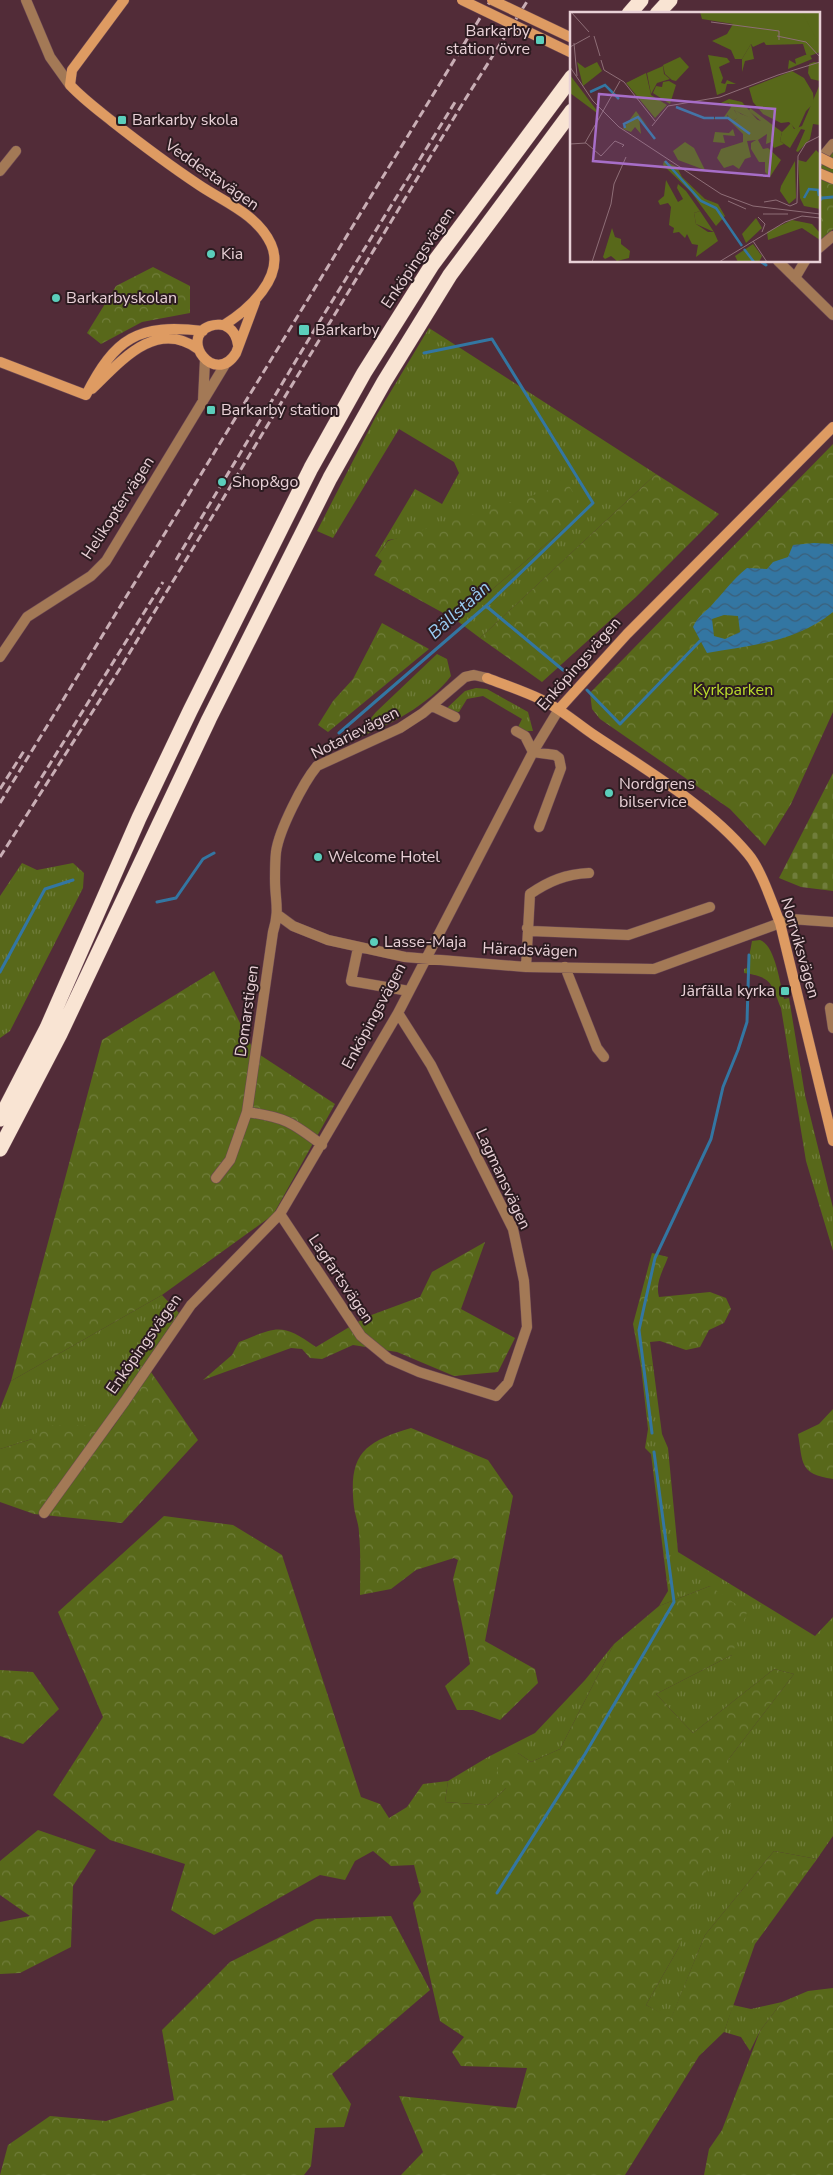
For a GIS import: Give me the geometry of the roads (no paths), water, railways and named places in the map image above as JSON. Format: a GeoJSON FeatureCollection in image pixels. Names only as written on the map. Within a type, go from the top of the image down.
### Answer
{"type":"FeatureCollection","features":[{"type":"Feature","properties":{"kind":"highway"},"geometry":{"type":"LineString","coordinates":[[631,12],[641,0]]}},
{"type":"Feature","properties":{"kind":"highway"},"geometry":{"type":"LineString","coordinates":[[659,12],[670,0]]}},
{"type":"Feature","properties":{"kind":"highway","name":"Enköpingsvägen"},"geometry":{"type":"LineString","coordinates":[[0,1119],[51,1019],[139,818],[190,711],[312,468],[364,373],[432,265],[570,80]]}},
{"type":"Feature","properties":{"kind":"highway"},"geometry":{"type":"LineString","coordinates":[[0,1149],[60,1034],[209,719],[330,478],[384,382],[450,275],[570,114]]}},
{"type":"Feature","properties":{"kind":"street"},"geometry":{"type":"LineString","coordinates":[[26,0],[50,57],[70,84]]}},
{"type":"Feature","properties":{"kind":"street"},"geometry":{"type":"LineString","coordinates":[[70,84],[72,70],[124,0]]}},
{"type":"Feature","properties":{"kind":"street"},"geometry":{"type":"LineString","coordinates":[[462,0],[570,52]]}},
{"type":"Feature","properties":{"kind":"street"},"geometry":{"type":"LineString","coordinates":[[492,0],[570,37]]}},
{"type":"Feature","properties":{"kind":"street","name":"Veddestavägen"},"geometry":{"type":"LineString","coordinates":[[70,84],[81,96],[139,143],[200,186],[239,208],[264,233],[272,245],[274,263],[272,272],[264,290],[256,301],[234,357],[226,363]]}},
{"type":"Feature","properties":{"kind":"street"},"geometry":{"type":"LineString","coordinates":[[820,160],[833,144]]}},
{"type":"Feature","properties":{"kind":"street"},"geometry":{"type":"LineString","coordinates":[[0,171],[16,151]]}},
{"type":"Feature","properties":{"kind":"street"},"geometry":{"type":"LineString","coordinates":[[820,158],[833,164]]}},
{"type":"Feature","properties":{"kind":"street"},"geometry":{"type":"LineString","coordinates":[[820,173],[833,179]]}},
{"type":"Feature","properties":{"kind":"street"},"geometry":{"type":"LineString","coordinates":[[820,247],[833,236]]}},
{"type":"Feature","properties":{"kind":"street"},"geometry":{"type":"LineString","coordinates":[[779,262],[833,315]]}},
{"type":"Feature","properties":{"kind":"street"},"geometry":{"type":"LineString","coordinates":[[795,278],[804,262]]}},
{"type":"Feature","properties":{"kind":"street","name":"Veddestavägen"},"geometry":{"type":"LineString","coordinates":[[86,395],[98,371],[114,350],[127,341],[140,334],[168,328],[203,331],[212,325],[224,325],[256,301]]}},
{"type":"Feature","properties":{"kind":"street"},"geometry":{"type":"LineString","coordinates":[[224,325],[233,332],[238,344]]}},
{"type":"Feature","properties":{"kind":"street"},"geometry":{"type":"LineString","coordinates":[[198,349],[198,340],[203,331]]}},
{"type":"Feature","properties":{"kind":"street"},"geometry":{"type":"LineString","coordinates":[[0,362],[86,395],[133,350],[144,344],[168,338],[190,343],[198,349],[205,360],[217,365],[226,363]]}},
{"type":"Feature","properties":{"kind":"street","name":"Helikoptervägen"},"geometry":{"type":"LineString","coordinates":[[203,402],[205,360]]}},
{"type":"Feature","properties":{"kind":"street","name":"Helikoptervägen"},"geometry":{"type":"LineString","coordinates":[[0,657],[27,617],[91,576],[106,560],[226,363]]}},
{"type":"Feature","properties":{"kind":"street","name":"Enköpingsvägen"},"geometry":{"type":"LineString","coordinates":[[44,1513],[125,1401],[191,1305],[280,1214],[398,1013],[533,752],[559,710],[627,634],[833,426]]}},
{"type":"Feature","properties":{"kind":"street","name":"Notarievägen"},"geometry":{"type":"LineString","coordinates":[[278,915],[275,878],[278,841],[285,823],[317,766],[400,728],[432,706],[465,677],[474,675],[487,678]]}},
{"type":"Feature","properties":{"kind":"street","name":"Norrviksvägen"},"geometry":{"type":"LineString","coordinates":[[487,678],[540,699],[559,710],[578,725],[672,788],[729,834],[749,855],[769,894],[780,923],[833,1141]]}},
{"type":"Feature","properties":{"kind":"street"},"geometry":{"type":"LineString","coordinates":[[432,706],[455,717]]}},
{"type":"Feature","properties":{"kind":"street"},"geometry":{"type":"LineString","coordinates":[[516,731],[525,736],[533,752],[555,755],[559,758],[561,768],[539,828]]}},
{"type":"Feature","properties":{"kind":"street"},"geometry":{"type":"LineString","coordinates":[[526,967],[530,894],[547,882],[563,876],[589,873]]}},
{"type":"Feature","properties":{"kind":"street"},"geometry":{"type":"LineString","coordinates":[[527,928],[531,931],[628,935],[710,907]]}},
{"type":"Feature","properties":{"kind":"street","name":"Häradsvägen"},"geometry":{"type":"LineString","coordinates":[[278,915],[293,926],[328,940],[358,948],[424,960],[526,967],[654,969],[791,919],[833,922]]}},
{"type":"Feature","properties":{"kind":"street","name":"Domarstigen"},"geometry":{"type":"LineString","coordinates":[[216,1178],[230,1160],[247,1112],[273,932],[278,915]]}},
{"type":"Feature","properties":{"kind":"street"},"geometry":{"type":"LineString","coordinates":[[358,948],[351,982],[409,991]]}},
{"type":"Feature","properties":{"kind":"street"},"geometry":{"type":"LineString","coordinates":[[565,967],[597,1048],[604,1057]]}},
{"type":"Feature","properties":{"kind":"street"},"geometry":{"type":"LineString","coordinates":[[830,1008],[833,1028]]}},
{"type":"Feature","properties":{"kind":"street","name":"Lagmansvägen"},"geometry":{"type":"LineString","coordinates":[[398,1013],[431,1065],[513,1229],[524,1281],[527,1327],[508,1383],[496,1396]]}},
{"type":"Feature","properties":{"kind":"street"},"geometry":{"type":"LineString","coordinates":[[247,1112],[277,1116],[298,1126],[322,1145]]}},
{"type":"Feature","properties":{"kind":"street","name":"Lagfartsvägen"},"geometry":{"type":"LineString","coordinates":[[280,1214],[361,1336],[389,1359],[419,1372],[496,1396]]}},
{"type":"Feature","properties":{"kind":"water"},"geometry":{"type":"Polygon","coordinates":[[[833,544],[833,612],[819,622],[789,636],[773,641],[707,653],[693,627],[699,618],[747,568],[767,569],[773,562],[788,557],[793,545],[833,544]],[[724,615],[712,619],[714,636],[725,639],[740,632],[738,616],[724,615]]]}},
{"type":"Feature","properties":{"kind":"waterway","name":"Bällstaån"},"geometry":{"type":"LineString","coordinates":[[820,200],[833,197]]}},
{"type":"Feature","properties":{"kind":"waterway","name":"Bällstaån"},"geometry":{"type":"LineString","coordinates":[[762,262],[766,265]]}},
{"type":"Feature","properties":{"kind":"waterway","name":"Bällstaån"},"geometry":{"type":"LineString","coordinates":[[339,733],[486,606],[593,503],[492,339],[424,353]]}},
{"type":"Feature","properties":{"kind":"waterway"},"geometry":{"type":"LineString","coordinates":[[486,606],[563,670]]}},
{"type":"Feature","properties":{"kind":"waterway"},"geometry":{"type":"LineString","coordinates":[[587,690],[620,724],[700,641]]}},
{"type":"Feature","properties":{"kind":"waterway"},"geometry":{"type":"LineString","coordinates":[[157,902],[176,898],[203,859],[214,853]]}},
{"type":"Feature","properties":{"kind":"waterway"},"geometry":{"type":"LineString","coordinates":[[0,972],[45,889],[73,880]]}},
{"type":"Feature","properties":{"kind":"waterway"},"geometry":{"type":"LineString","coordinates":[[652,1433],[639,1330],[655,1258],[711,1139],[723,1087],[747,1022],[749,955]]}},
{"type":"Feature","properties":{"kind":"waterway"},"geometry":{"type":"LineString","coordinates":[[497,1893],[585,1754],[674,1602],[654,1452]]}},
{"type":"Feature","properties":{"kind":"railway"},"geometry":{"type":"LineString","coordinates":[[0,803],[491,0]]}},
{"type":"Feature","properties":{"kind":"railway"},"geometry":{"type":"LineString","coordinates":[[0,857],[121,667],[466,98],[528,0]]}},
{"type":"Feature","properties":{"kind":"railway"},"geometry":{"type":"LineString","coordinates":[[176,560],[318,324],[457,99]]}},
{"type":"Feature","properties":{"kind":"railway"},"geometry":{"type":"LineString","coordinates":[[35,788],[163,582]]}},
{"type":"Feature","properties":{"kind":"railway"},"geometry":{"type":"LineString","coordinates":[[0,789],[24,751]]}},
{"type":"Feature","properties":{"kind":"place","name":"Barkarby station övre"},"geometry":{"type":"Point","coordinates":[540,40]}},
{"type":"Feature","properties":{"kind":"place","name":"Barkarby skola"},"geometry":{"type":"Point","coordinates":[122,120]}},
{"type":"Feature","properties":{"kind":"place","name":"Kia"},"geometry":{"type":"Point","coordinates":[211,254]}},
{"type":"Feature","properties":{"kind":"place","name":"Barkarbyskolan"},"geometry":{"type":"Point","coordinates":[56,298]}},
{"type":"Feature","properties":{"kind":"place","name":"Barkarby"},"geometry":{"type":"Point","coordinates":[304,330]}},
{"type":"Feature","properties":{"kind":"place","name":"Barkarby station"},"geometry":{"type":"Point","coordinates":[211,410]}},
{"type":"Feature","properties":{"kind":"place","name":"Shop&go"},"geometry":{"type":"Point","coordinates":[222,482]}},
{"type":"Feature","properties":{"kind":"place","name":"Nordgrens bilservice"},"geometry":{"type":"Point","coordinates":[609,793]}},
{"type":"Feature","properties":{"kind":"place","name":"Welcome Hotel"},"geometry":{"type":"Point","coordinates":[318,857]}},
{"type":"Feature","properties":{"kind":"place","name":"Lasse-Maja"},"geometry":{"type":"Point","coordinates":[374,942]}},
{"type":"Feature","properties":{"kind":"place","name":"Järfälla kyrka"},"geometry":{"type":"Point","coordinates":[785,991]}},
{"type":"Feature","properties":{"kind":"park label","name":"Kyrkparken"},"geometry":{"type":"Point","coordinates":[733,690]}}]}
